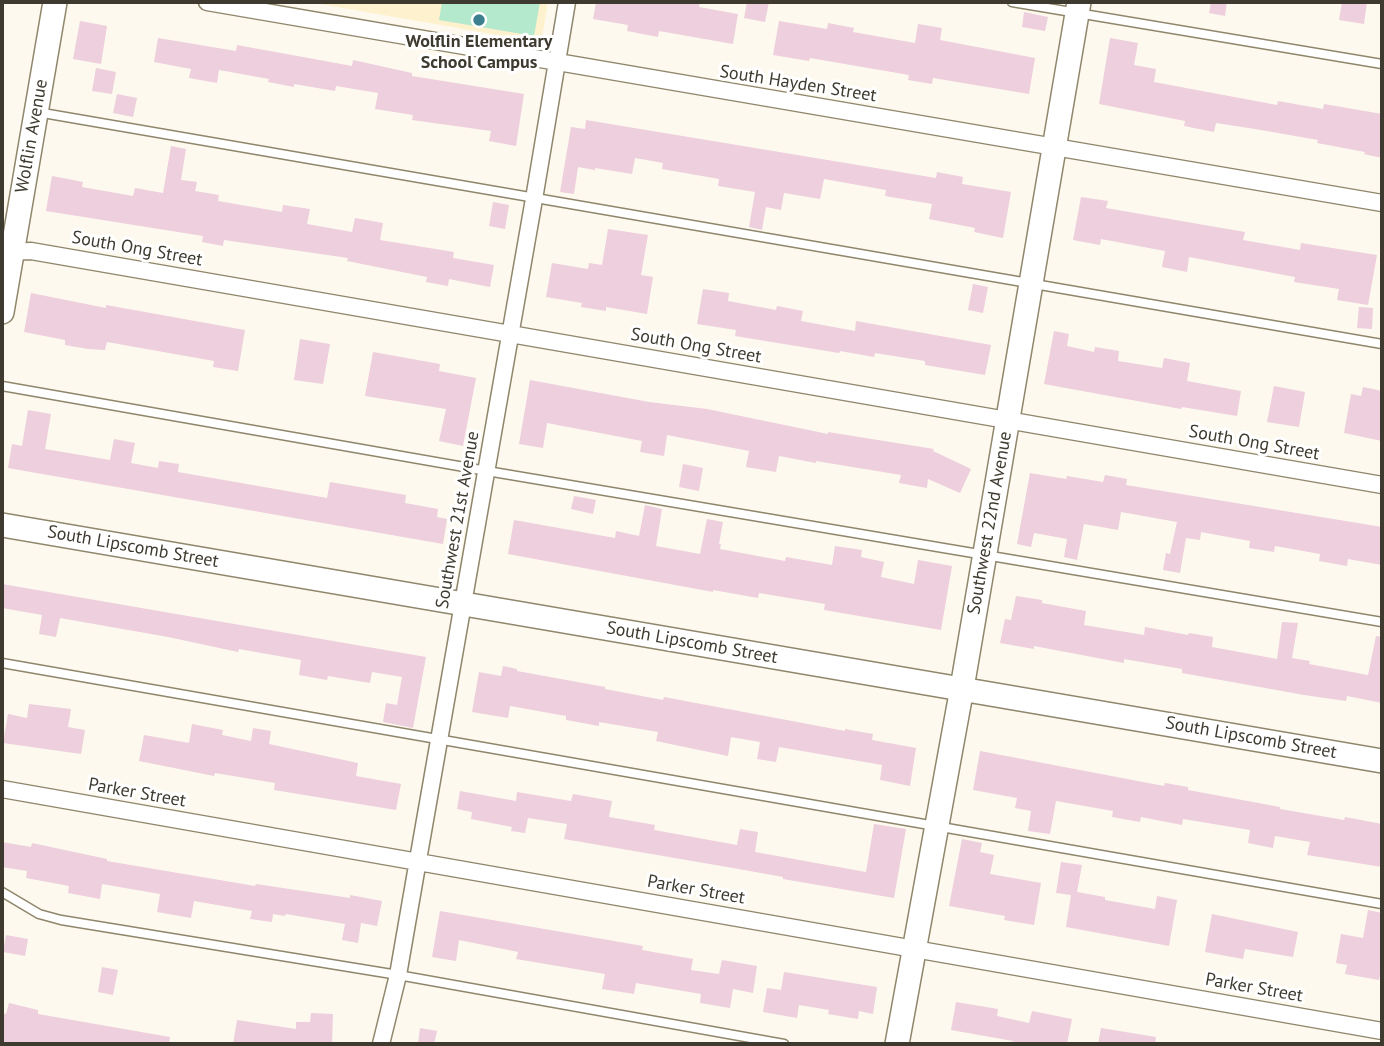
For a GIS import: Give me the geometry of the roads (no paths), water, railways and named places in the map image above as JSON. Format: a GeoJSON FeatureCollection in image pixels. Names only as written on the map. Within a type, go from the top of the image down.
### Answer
{"type":"FeatureCollection","features":[{"type":"Feature","properties":{"kind":"street","name":"Wolflin Avenue"},"geometry":{"type":"LineString","coordinates":[[2,312],[7,251],[55,2]]}},
{"type":"Feature","properties":{"kind":"street","name":"South Hayden Street"},"geometry":{"type":"LineString","coordinates":[[207,2],[556,64],[1056,146],[1382,203]]}},
{"type":"Feature","properties":{"kind":"street","name":"Southwest 21st Avenue"},"geometry":{"type":"LineString","coordinates":[[381,1044],[398,975],[511,333],[566,2]]}},
{"type":"Feature","properties":{"kind":"street","name":"Southwest 22nd Avenue"},"geometry":{"type":"LineString","coordinates":[[897,1044],[962,688],[1078,8]]}},
{"type":"Feature","properties":{"kind":"street","name":"South Ong Street"},"geometry":{"type":"LineString","coordinates":[[7,251],[30,251],[1382,485]]}},
{"type":"Feature","properties":{"kind":"street","name":"South Lipscomb Street"},"geometry":{"type":"LineString","coordinates":[[2,525],[1382,761]]}},
{"type":"Feature","properties":{"kind":"street","name":"Parker Street"},"geometry":{"type":"LineString","coordinates":[[2,789],[1382,1031]]}},
{"type":"Feature","properties":{"kind":"lane"},"geometry":{"type":"LineString","coordinates":[[1012,2],[1078,8],[1382,64]]}},
{"type":"Feature","properties":{"kind":"lane"},"geometry":{"type":"LineString","coordinates":[[36,111],[534,199],[1032,281],[1382,344]]}},
{"type":"Feature","properties":{"kind":"lane"},"geometry":{"type":"LineString","coordinates":[[2,386],[486,471],[1382,622]]}},
{"type":"Feature","properties":{"kind":"lane"},"geometry":{"type":"LineString","coordinates":[[2,663],[1382,904]]}},
{"type":"Feature","properties":{"kind":"lane"},"geometry":{"type":"LineString","coordinates":[[2,892],[38,914],[61,920],[398,975],[784,1044]]}},
{"type":"Feature","properties":{"kind":"place","name":"Wolflin Elementary School Campus"},"geometry":{"type":"Point","coordinates":[479,20]}}]}
